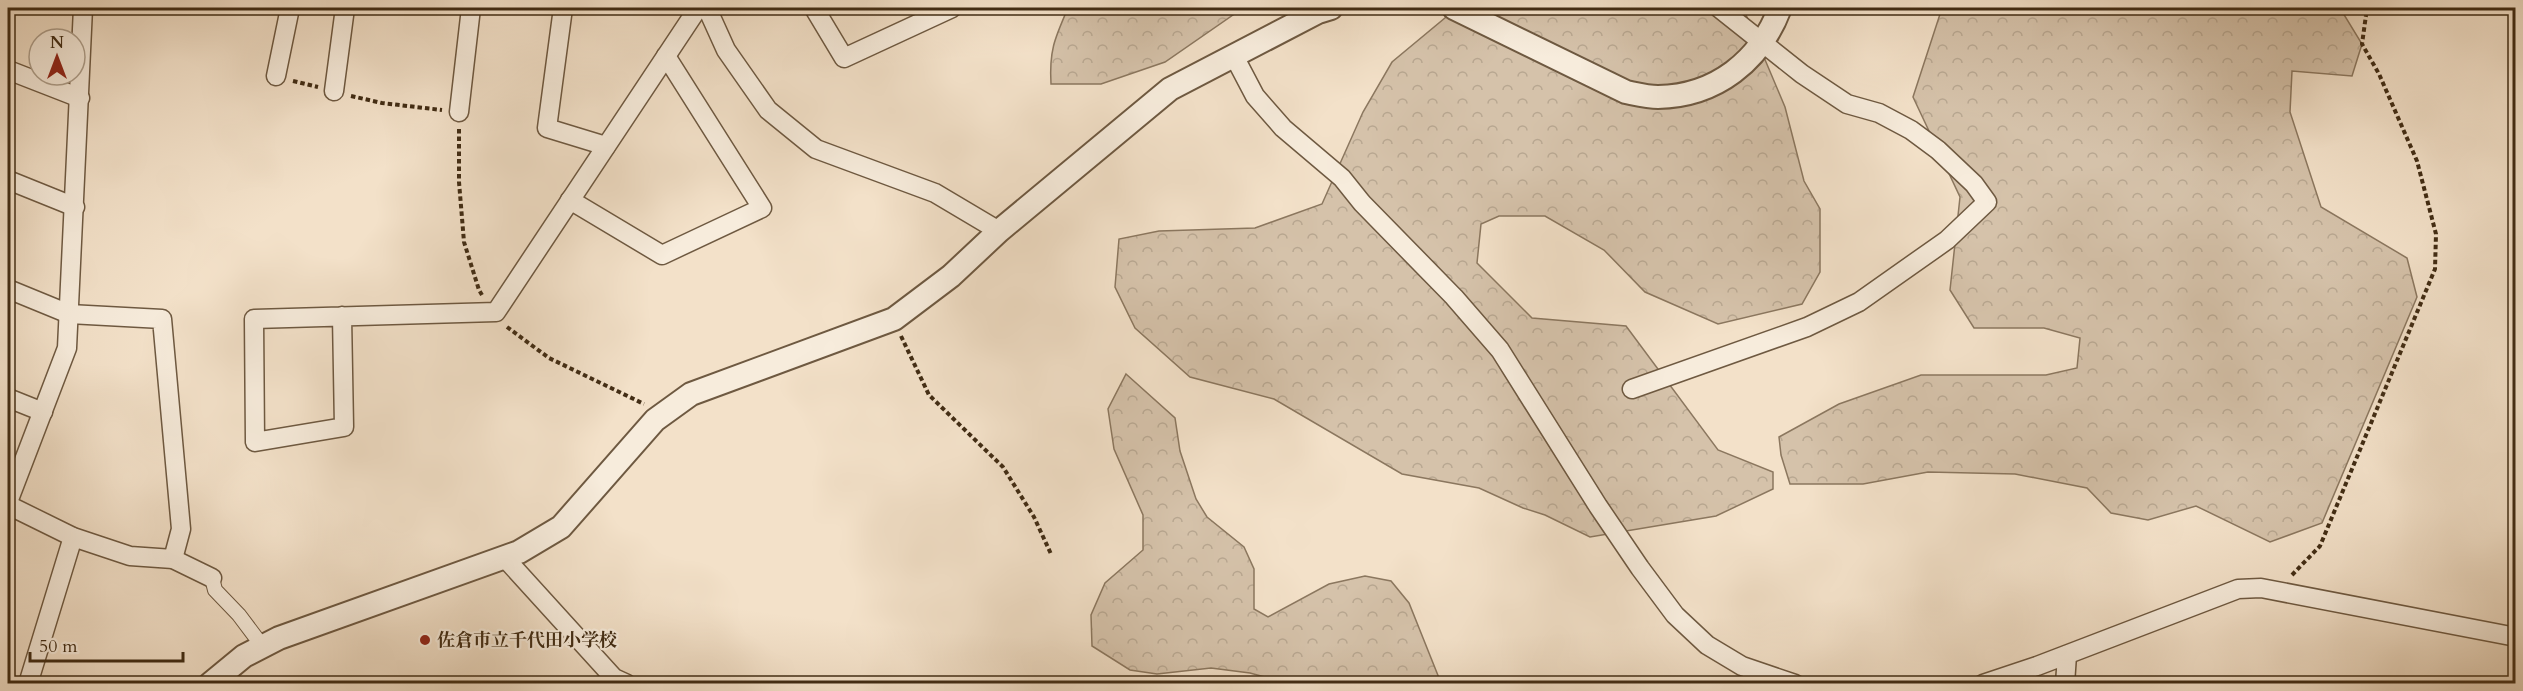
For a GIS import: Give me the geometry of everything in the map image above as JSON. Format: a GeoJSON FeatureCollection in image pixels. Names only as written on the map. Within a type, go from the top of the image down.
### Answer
{"type":"FeatureCollection","features":[{"type":"Feature","properties":{"kind":"street"},"geometry":{"type":"LineString","coordinates":[[83,8],[68,348],[8,503],[73,537],[130,556],[173,559],[212,578],[215,590],[239,615],[263,647]]}},
{"type":"Feature","properties":{"kind":"street"},"geometry":{"type":"LineString","coordinates":[[276,76],[286,8]]}},
{"type":"Feature","properties":{"kind":"street"},"geometry":{"type":"LineString","coordinates":[[334,91],[345,8]]}},
{"type":"Feature","properties":{"kind":"street"},"geometry":{"type":"LineString","coordinates":[[459,112],[471,8]]}},
{"type":"Feature","properties":{"kind":"street"},"geometry":{"type":"LineString","coordinates":[[563,8],[547,128],[606,146]]}},
{"type":"Feature","properties":{"kind":"street"},"geometry":{"type":"LineString","coordinates":[[342,316],[344,427],[255,442],[254,319],[342,316],[496,312],[699,8]]}},
{"type":"Feature","properties":{"kind":"street"},"geometry":{"type":"LineString","coordinates":[[707,8],[726,51],[768,110],[816,149],[935,193],[999,231]]}},
{"type":"Feature","properties":{"kind":"street"},"geometry":{"type":"LineString","coordinates":[[814,8],[844,58],[952,8]]}},
{"type":"Feature","properties":{"kind":"street"},"geometry":{"type":"LineString","coordinates":[[210,684],[244,656],[279,638],[505,558],[561,527],[654,420],[691,394],[894,319],[951,276],[999,231],[1170,89],[1318,12],[1331,8]]}},
{"type":"Feature","properties":{"kind":"street"},"geometry":{"type":"LineString","coordinates":[[1454,8],[1626,92],[1656,97],[1689,94],[1719,81],[1746,63],[1763,43],[1780,8]]}},
{"type":"Feature","properties":{"kind":"street"},"geometry":{"type":"LineString","coordinates":[[1632,389],[1807,327],[1859,302],[1947,240],[1988,202],[1967,177],[1938,150],[1911,130],[1879,113],[1847,104],[1802,74],[1719,8]]}},
{"type":"Feature","properties":{"kind":"street"},"geometry":{"type":"LineString","coordinates":[[570,200],[662,255],[762,208],[666,56]]}},
{"type":"Feature","properties":{"kind":"street"},"geometry":{"type":"LineString","coordinates":[[1234,56],[1255,96],[1283,128],[1342,178],[1362,203],[1454,297],[1500,350],[1598,506],[1675,615],[1707,645],[1742,666],[1795,684]]}},
{"type":"Feature","properties":{"kind":"street"},"geometry":{"type":"LineString","coordinates":[[8,70],[80,98]]}},
{"type":"Feature","properties":{"kind":"street"},"geometry":{"type":"LineString","coordinates":[[8,180],[75,207]]}},
{"type":"Feature","properties":{"kind":"street"},"geometry":{"type":"LineString","coordinates":[[8,290],[69,314],[162,319],[181,529],[173,559]]}},
{"type":"Feature","properties":{"kind":"street"},"geometry":{"type":"LineString","coordinates":[[8,398],[43,412]]}},
{"type":"Feature","properties":{"kind":"street"},"geometry":{"type":"LineString","coordinates":[[28,684],[73,537]]}},
{"type":"Feature","properties":{"kind":"street"},"geometry":{"type":"LineString","coordinates":[[505,558],[614,678],[627,684]]}},
{"type":"Feature","properties":{"kind":"street"},"geometry":{"type":"LineString","coordinates":[[1983,684],[2067,655],[2238,589],[2261,588],[2516,637]]}},
{"type":"Feature","properties":{"kind":"street"},"geometry":{"type":"LineString","coordinates":[[2065,684],[2067,655]]}},
{"type":"Feature","properties":{"kind":"path"},"geometry":{"type":"LineString","coordinates":[[2275,591],[2320,546],[2435,269],[2436,234],[2416,161],[2379,74],[2362,44],[2367,8]]}},
{"type":"Feature","properties":{"kind":"path"},"geometry":{"type":"LineString","coordinates":[[276,76],[382,103],[459,112],[459,182],[464,242],[478,290],[508,328],[549,358],[663,414]]}},
{"type":"Feature","properties":{"kind":"path"},"geometry":{"type":"LineString","coordinates":[[894,319],[913,366],[929,395],[1004,467],[1034,517],[1051,554]]}},
{"type":"Feature","properties":{"kind":"green space"},"geometry":{"type":"Polygon","coordinates":[[[1068,8],[1243,8],[1165,62],[1101,84],[1051,84],[1054,44],[1068,8]]]}},
{"type":"Feature","properties":{"kind":"green space"},"geometry":{"type":"Polygon","coordinates":[[[1457,8],[1740,8],[1744,10],[1785,107],[1804,181],[1820,209],[1820,272],[1802,304],[1718,324],[1645,292],[1604,250],[1545,216],[1499,216],[1481,224],[1477,263],[1532,318],[1626,326],[1718,450],[1773,472],[1773,489],[1716,516],[1590,537],[1545,515],[1523,508],[1479,488],[1402,474],[1274,399],[1190,377],[1135,328],[1115,287],[1119,239],[1159,231],[1255,228],[1322,204],[1363,112],[1392,62],[1457,8]]]}},
{"type":"Feature","properties":{"kind":"green space"},"geometry":{"type":"Polygon","coordinates":[[[1942,8],[2340,8],[2362,44],[2352,76],[2292,71],[2290,112],[2321,207],[2407,258],[2417,297],[2322,523],[2270,542],[2196,506],[2148,520],[2111,513],[2087,488],[2015,474],[1928,472],[1863,484],[1790,484],[1781,455],[1779,437],[1839,404],[1921,375],[2046,375],[2077,368],[2080,338],[2044,328],[1974,328],[1950,290],[1960,197],[1913,97],[1942,8]]]}},
{"type":"Feature","properties":{"kind":"green space"},"geometry":{"type":"Polygon","coordinates":[[[1126,374],[1175,418],[1180,451],[1196,499],[1207,517],[1244,547],[1254,569],[1254,609],[1268,617],[1329,584],[1365,576],[1391,581],[1409,603],[1441,683],[1287,683],[1250,673],[1211,668],[1157,674],[1130,670],[1092,646],[1091,615],[1105,583],[1143,550],[1143,515],[1114,449],[1108,409],[1126,374]]]}},
{"type":"Feature","properties":{"kind":"place","name":"佐倉市立千代田小学校"},"geometry":{"type":"Point","coordinates":[425,640]}}]}
